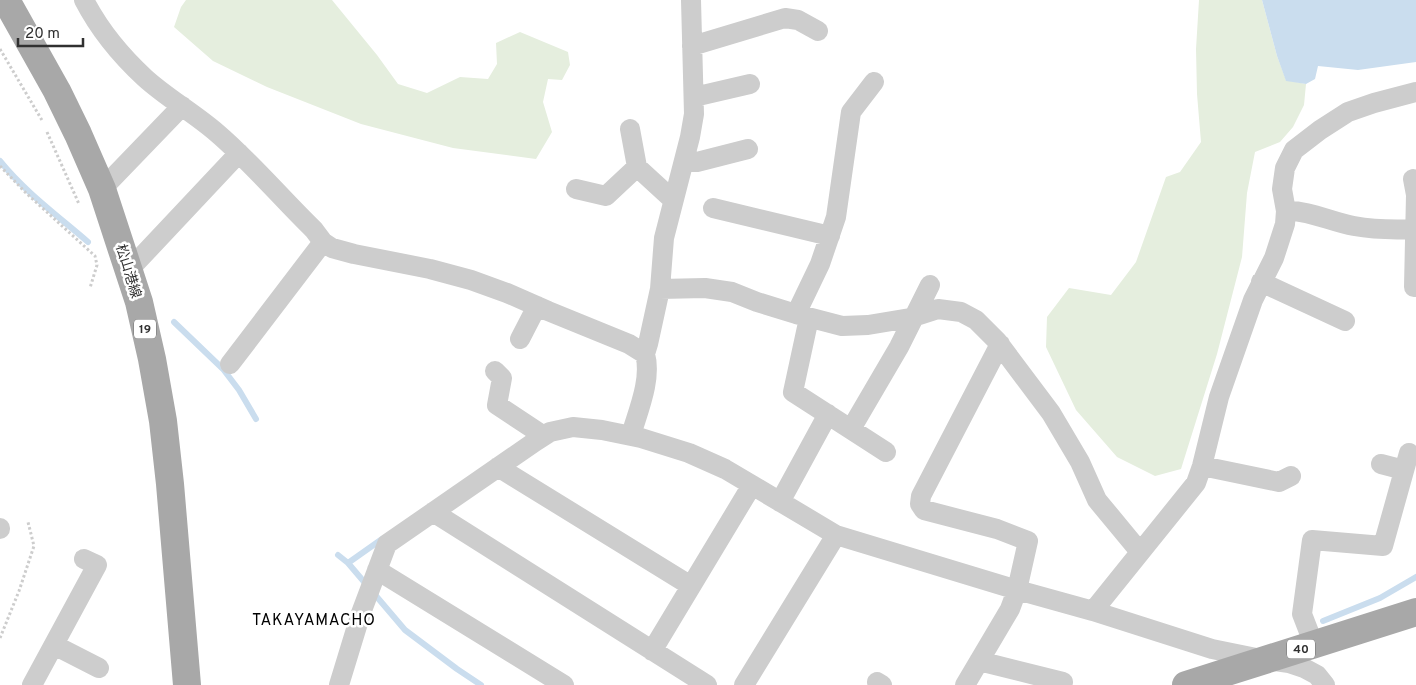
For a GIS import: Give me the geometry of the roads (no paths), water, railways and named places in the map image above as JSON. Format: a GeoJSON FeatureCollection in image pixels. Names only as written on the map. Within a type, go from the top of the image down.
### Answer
{"type":"FeatureCollection","features":[{"type":"Feature","properties":{"kind":"main road","name":"松山港線"},"geometry":{"type":"LineString","coordinates":[[6,0],[57,91],[78,134],[102,189],[139,302],[163,421],[187,685]]}},
{"type":"Feature","properties":{"kind":"main road","name":"40"},"geometry":{"type":"LineString","coordinates":[[1186,685],[1416,612]]}},
{"type":"Feature","properties":{"kind":"street"},"geometry":{"type":"LineString","coordinates":[[84,0],[94,19],[116,48],[146,79],[217,133],[314,230],[323,242],[332,248],[430,269],[471,280],[629,344],[645,354]]}},
{"type":"Feature","properties":{"kind":"street"},"geometry":{"type":"LineString","coordinates":[[632,435],[646,382],[648,363],[645,354],[660,289],[664,238],[684,162],[694,114],[691,0]]}},
{"type":"Feature","properties":{"kind":"street"},"geometry":{"type":"LineString","coordinates":[[692,46],[785,18],[798,20],[818,31]]}},
{"type":"Feature","properties":{"kind":"street"},"geometry":{"type":"LineString","coordinates":[[874,82],[850,112],[836,217],[802,316],[793,392],[886,452]]}},
{"type":"Feature","properties":{"kind":"street"},"geometry":{"type":"LineString","coordinates":[[694,97],[750,84]]}},
{"type":"Feature","properties":{"kind":"street"},"geometry":{"type":"LineString","coordinates":[[1093,612],[1196,483],[1219,397],[1253,300],[1274,258],[1285,224],[1286,211],[1282,189],[1285,168],[1294,150],[1348,112],[1416,92]]}},
{"type":"Feature","properties":{"kind":"street"},"geometry":{"type":"LineString","coordinates":[[102,189],[182,106]]}},
{"type":"Feature","properties":{"kind":"street"},"geometry":{"type":"LineString","coordinates":[[630,129],[637,167],[674,200]]}},
{"type":"Feature","properties":{"kind":"street"},"geometry":{"type":"LineString","coordinates":[[684,162],[697,162],[748,149]]}},
{"type":"Feature","properties":{"kind":"street"},"geometry":{"type":"LineString","coordinates":[[129,270],[239,153]]}},
{"type":"Feature","properties":{"kind":"street"},"geometry":{"type":"LineString","coordinates":[[576,189],[606,196],[637,167]]}},
{"type":"Feature","properties":{"kind":"street"},"geometry":{"type":"LineString","coordinates":[[1415,190],[1414,287],[1416,287]]}},
{"type":"Feature","properties":{"kind":"street"},"geometry":{"type":"LineString","coordinates":[[713,208],[742,206],[830,236]]}},
{"type":"Feature","properties":{"kind":"street"},"geometry":{"type":"LineString","coordinates":[[1286,211],[1298,210],[1352,226],[1383,231],[1415,229]]}},
{"type":"Feature","properties":{"kind":"street"},"geometry":{"type":"LineString","coordinates":[[230,364],[323,242]]}},
{"type":"Feature","properties":{"kind":"street"},"geometry":{"type":"LineString","coordinates":[[1261,282],[1345,320]]}},
{"type":"Feature","properties":{"kind":"street"},"geometry":{"type":"LineString","coordinates":[[851,429],[899,347],[930,284]]}},
{"type":"Feature","properties":{"kind":"street"},"geometry":{"type":"LineString","coordinates":[[660,289],[705,288],[732,292],[802,316],[842,326],[868,325],[938,309],[961,312],[976,320],[1000,344],[1051,413],[1080,462],[1097,500],[1140,552]]}},
{"type":"Feature","properties":{"kind":"street"},"geometry":{"type":"LineString","coordinates":[[520,339],[537,306]]}},
{"type":"Feature","properties":{"kind":"street"},"geometry":{"type":"LineString","coordinates":[[965,685],[1010,609],[1017,590],[1028,540],[997,529],[924,510],[920,504],[921,496],[1000,344]]}},
{"type":"Feature","properties":{"kind":"street"},"geometry":{"type":"LineString","coordinates":[[495,371],[502,378],[497,405],[544,436]]}},
{"type":"Feature","properties":{"kind":"street"},"geometry":{"type":"LineString","coordinates":[[780,502],[828,414]]}},
{"type":"Feature","properties":{"kind":"street"},"geometry":{"type":"LineString","coordinates":[[339,685],[358,622],[387,544],[550,432],[573,427],[632,435],[689,453],[725,469],[836,535],[1212,649],[1289,663],[1317,675],[1325,685]]}},
{"type":"Feature","properties":{"kind":"street"},"geometry":{"type":"LineString","coordinates":[[1314,644],[1302,614],[1312,540],[1383,546],[1406,462],[1381,464]]}},
{"type":"Feature","properties":{"kind":"street"},"geometry":{"type":"LineString","coordinates":[[1202,466],[1278,482],[1291,476]]}},
{"type":"Feature","properties":{"kind":"street"},"geometry":{"type":"LineString","coordinates":[[498,467],[691,586]]}},
{"type":"Feature","properties":{"kind":"street"},"geometry":{"type":"LineString","coordinates":[[652,650],[752,485]]}},
{"type":"Feature","properties":{"kind":"street"},"geometry":{"type":"LineString","coordinates":[[433,512],[707,685]]}},
{"type":"Feature","properties":{"kind":"street"},"geometry":{"type":"LineString","coordinates":[[744,685],[836,535]]}},
{"type":"Feature","properties":{"kind":"street"},"geometry":{"type":"LineString","coordinates":[[32,685],[97,565],[84,559]]}},
{"type":"Feature","properties":{"kind":"street"},"geometry":{"type":"LineString","coordinates":[[377,570],[564,685]]}},
{"type":"Feature","properties":{"kind":"street"},"geometry":{"type":"LineString","coordinates":[[54,645],[99,668]]}},
{"type":"Feature","properties":{"kind":"street"},"geometry":{"type":"LineString","coordinates":[[979,661],[1063,682]]}},
{"type":"Feature","properties":{"kind":"water"},"geometry":{"type":"Polygon","coordinates":[[[1262,0],[1416,0],[1416,62],[1358,70],[1318,66],[1315,79],[1306,84],[1286,81],[1277,56],[1262,0]]]}},
{"type":"Feature","properties":{"kind":"waterway"},"geometry":{"type":"LineString","coordinates":[[0,161],[31,193],[88,242]]}},
{"type":"Feature","properties":{"kind":"waterway"},"geometry":{"type":"LineString","coordinates":[[174,322],[223,369],[239,390],[256,419]]}},
{"type":"Feature","properties":{"kind":"waterway"},"geometry":{"type":"LineString","coordinates":[[348,563],[382,539]]}},
{"type":"Feature","properties":{"kind":"waterway"},"geometry":{"type":"LineString","coordinates":[[338,555],[348,563],[405,630],[481,685]]}},
{"type":"Feature","properties":{"kind":"waterway"},"geometry":{"type":"LineString","coordinates":[[1323,621],[1380,598],[1416,577]]}},
{"type":"Feature","properties":{"kind":"district","name":"TAKAYAMACHO"},"geometry":{"type":"Point","coordinates":[314,619]}}]}
